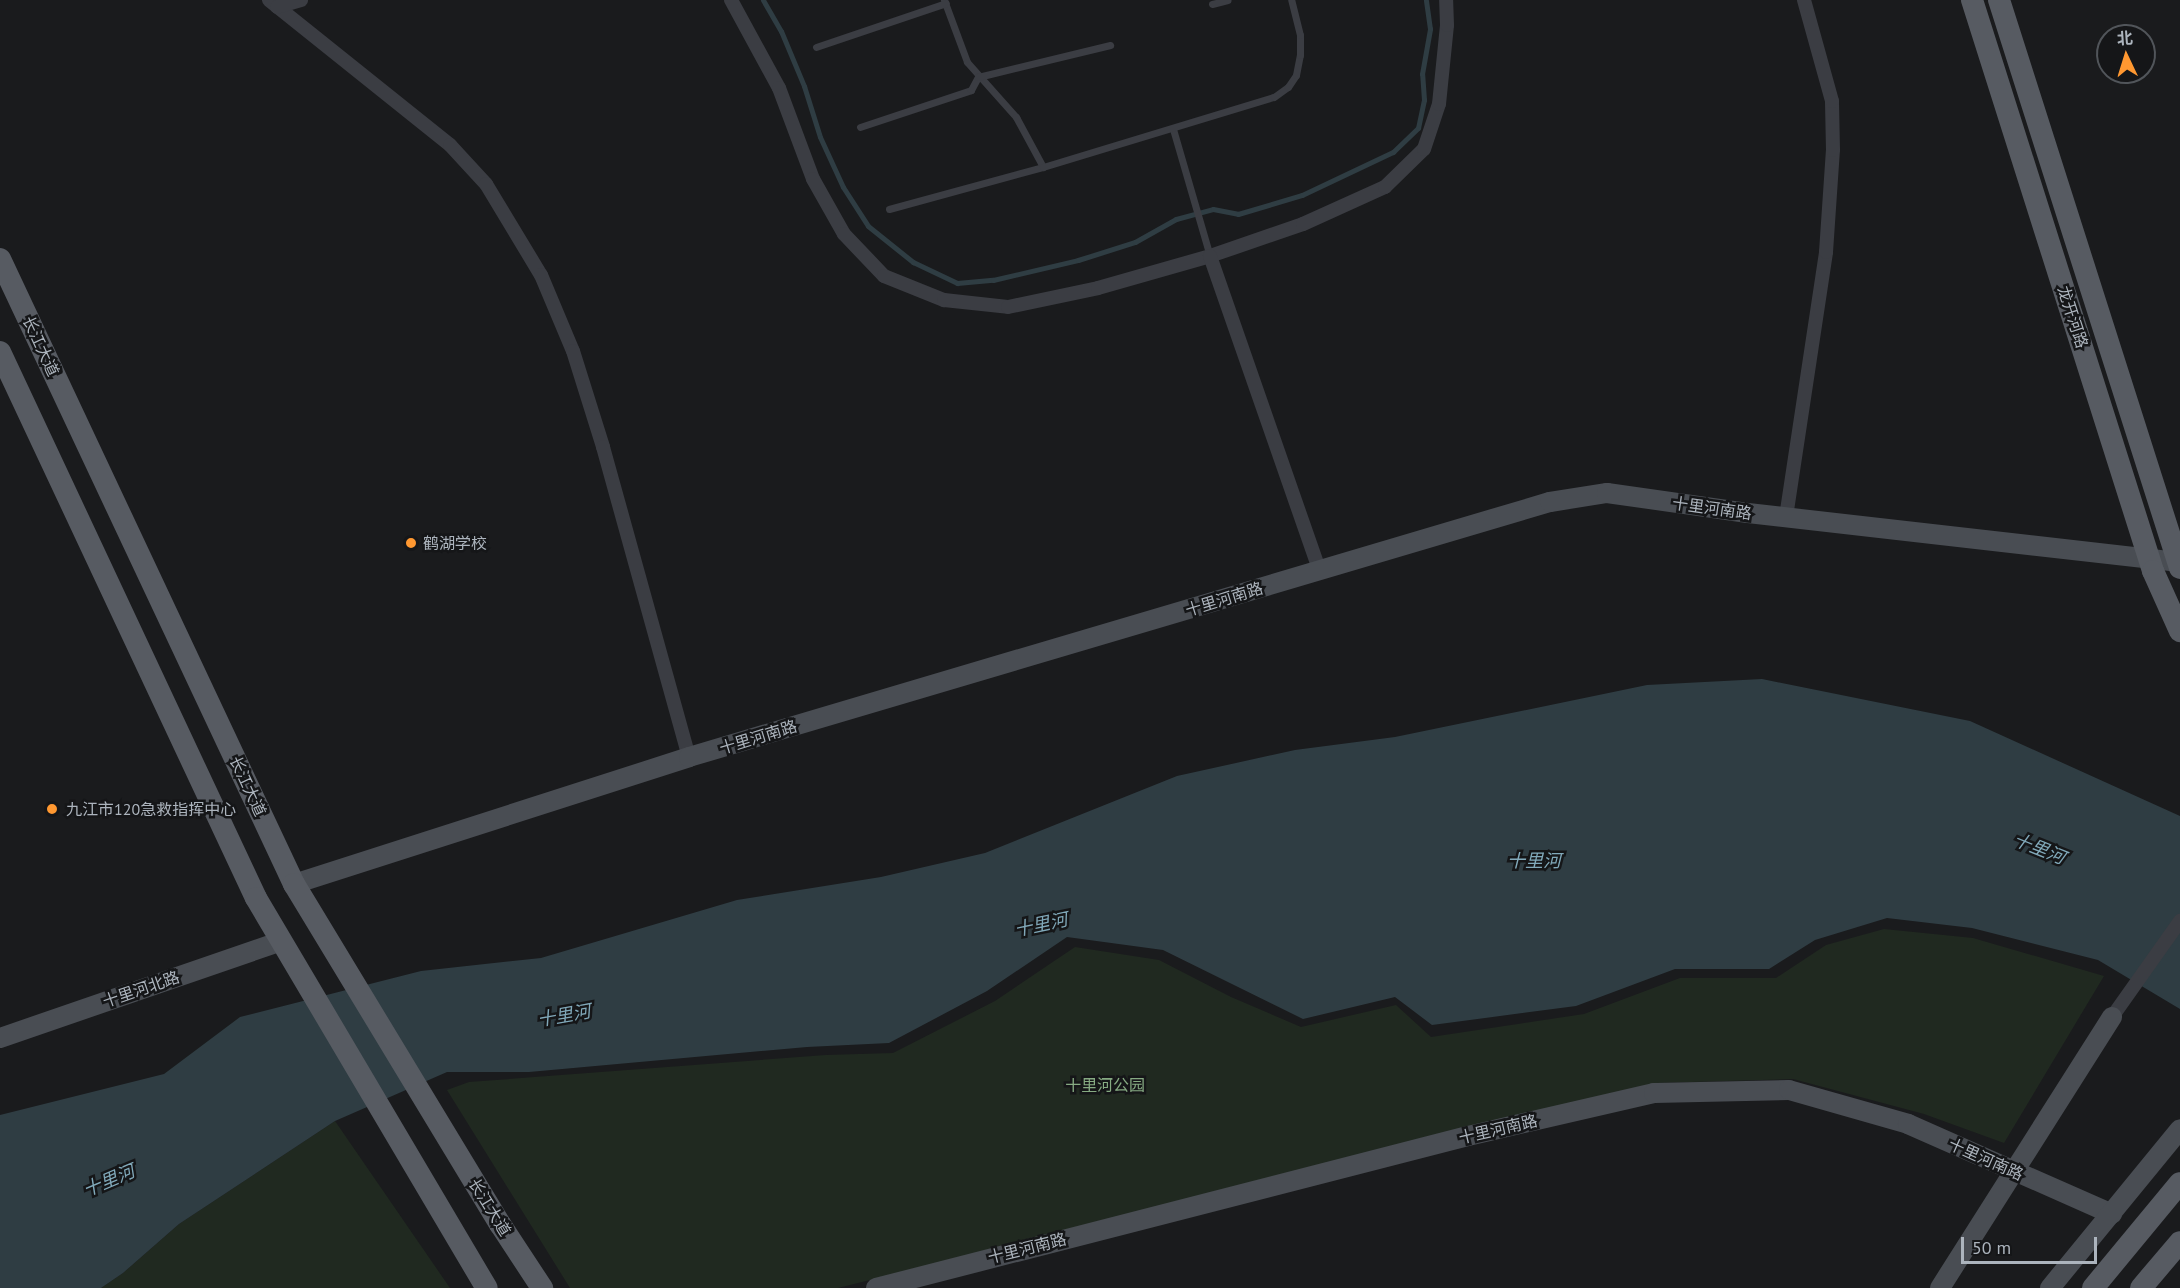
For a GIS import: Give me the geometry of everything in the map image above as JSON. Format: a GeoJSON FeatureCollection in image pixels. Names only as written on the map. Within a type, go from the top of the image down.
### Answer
{"type":"FeatureCollection","features":[{"type":"Feature","properties":{"kind":"main road","name":"龙开河路"},"geometry":{"type":"LineString","coordinates":[[1972,0],[2150,558],[2180,631]]}},
{"type":"Feature","properties":{"kind":"main road","name":"龙开河路"},"geometry":{"type":"LineString","coordinates":[[1999,0],[2178,565]]}},
{"type":"Feature","properties":{"kind":"main road","name":"长江大道"},"geometry":{"type":"LineString","coordinates":[[0,259],[294,884],[500,1224],[542,1288]]}},
{"type":"Feature","properties":{"kind":"main road"},"geometry":{"type":"LineString","coordinates":[[0,352],[256,898],[488,1288]]}},
{"type":"Feature","properties":{"kind":"main road"},"geometry":{"type":"LineString","coordinates":[[2093,1288],[2180,1183]]}},
{"type":"Feature","properties":{"kind":"main road"},"geometry":{"type":"LineString","coordinates":[[2141,1288],[2180,1242]]}},
{"type":"Feature","properties":{"kind":"street"},"geometry":{"type":"LineString","coordinates":[[273,3],[301,0]]}},
{"type":"Feature","properties":{"kind":"street"},"geometry":{"type":"LineString","coordinates":[[731,0],[779,88],[813,179],[844,234],[884,276],[944,300],[1008,307],[1098,288],[1210,256],[1303,224],[1385,187],[1424,149],[1439,104],[1447,25],[1446,0]]}},
{"type":"Feature","properties":{"kind":"street"},"geometry":{"type":"LineString","coordinates":[[1786,517],[1826,252],[1833,150],[1832,101],[1804,0]]}},
{"type":"Feature","properties":{"kind":"street"},"geometry":{"type":"LineString","coordinates":[[273,3],[450,146],[486,184],[541,275],[573,351],[603,447],[689,757]]}},
{"type":"Feature","properties":{"kind":"street"},"geometry":{"type":"LineString","coordinates":[[1210,256],[1320,571]]}},
{"type":"Feature","properties":{"kind":"street","name":"十里河南路"},"geometry":{"type":"LineString","coordinates":[[294,884],[689,757],[1550,502],[1607,493],[1786,517],[2150,558],[2178,565]]}},
{"type":"Feature","properties":{"kind":"street"},"geometry":{"type":"LineString","coordinates":[[1940,1288],[2112,1017],[2180,921]]}},
{"type":"Feature","properties":{"kind":"street","name":"十里河北路"},"geometry":{"type":"LineString","coordinates":[[0,1038],[281,941]]}},
{"type":"Feature","properties":{"kind":"street","name":"十里河南路"},"geometry":{"type":"LineString","coordinates":[[876,1288],[1468,1136],[1654,1093],[1790,1090],[1908,1124],[2112,1214]]}},
{"type":"Feature","properties":{"kind":"street"},"geometry":{"type":"LineString","coordinates":[[2050,1288],[2180,1129]]}},
{"type":"Feature","properties":{"kind":"lane"},"geometry":{"type":"LineString","coordinates":[[1212,4],[1227,0]]}},
{"type":"Feature","properties":{"kind":"lane"},"geometry":{"type":"LineString","coordinates":[[889,209],[1043,167],[1274,97],[1288,87],[1296,75],[1300,55],[1300,35],[1291,0]]}},
{"type":"Feature","properties":{"kind":"lane"},"geometry":{"type":"LineString","coordinates":[[816,47],[945,2],[967,62],[978,77],[991,86],[1016,117],[1043,167]]}},
{"type":"Feature","properties":{"kind":"lane"},"geometry":{"type":"LineString","coordinates":[[860,127],[971,90],[978,77],[1110,45]]}},
{"type":"Feature","properties":{"kind":"lane"},"geometry":{"type":"LineString","coordinates":[[1173,129],[1210,256]]}},
{"type":"Feature","properties":{"kind":"green space","name":"十里河公园"},"geometry":{"type":"Polygon","coordinates":[[[1884,929],[1973,938],[2104,976],[2004,1143],[1924,1114],[1793,1079],[1655,1083],[838,1288],[570,1288],[447,1090],[469,1082],[826,1055],[893,1053],[995,1001],[1075,947],[1159,960],[1231,997],[1301,1027],[1396,1005],[1431,1037],[1584,1014],[1680,978],[1776,978],[1826,945],[1884,929]]]}},
{"type":"Feature","properties":{"kind":"green space"},"geometry":{"type":"Polygon","coordinates":[[[335,1121],[450,1288],[101,1288],[123,1273],[179,1224],[335,1121]]]}},
{"type":"Feature","properties":{"kind":"water","name":"十里河"},"geometry":{"type":"Polygon","coordinates":[[[1762,679],[1970,721],[2180,816],[2180,1009],[2098,960],[1972,928],[1887,918],[1815,940],[1769,969],[1675,969],[1576,1006],[1432,1025],[1395,997],[1303,1019],[1163,950],[1067,937],[987,991],[889,1043],[807,1047],[529,1072],[447,1072],[335,1121],[179,1224],[123,1273],[101,1288],[0,1288],[0,1115],[164,1074],[240,1017],[421,971],[541,958],[737,900],[881,877],[985,853],[1177,776],[1295,750],[1395,737],[1647,685],[1762,679]]]}},
{"type":"Feature","properties":{"kind":"waterway"},"geometry":{"type":"LineString","coordinates":[[763,0],[781,31],[804,86],[820,137],[843,187],[868,226],[913,262],[957,283],[993,280],[1078,260],[1135,242],[1176,219],[1213,209],[1238,214],[1302,195],[1393,152],[1418,128],[1424,100],[1422,74],[1430,29],[1426,0]]}},
{"type":"Feature","properties":{"kind":"place","name":"鹤湖学校"},"geometry":{"type":"Point","coordinates":[411,543]}},
{"type":"Feature","properties":{"kind":"place","name":"九江市120急救指挥中心"},"geometry":{"type":"Point","coordinates":[52,809]}}]}
